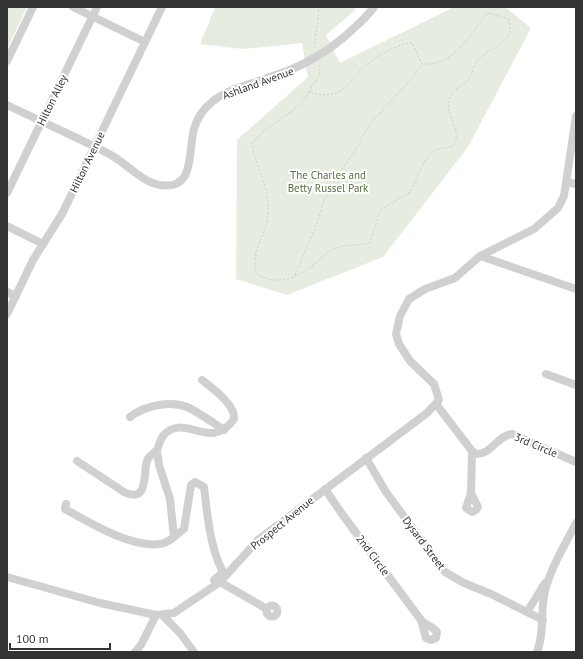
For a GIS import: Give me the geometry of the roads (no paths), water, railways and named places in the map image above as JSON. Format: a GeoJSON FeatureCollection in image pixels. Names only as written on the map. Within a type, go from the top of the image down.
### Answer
{"type":"FeatureCollection","features":[{"type":"Feature","properties":{"kind":"street"},"geometry":{"type":"LineString","coordinates":[[7,61],[33,7]]}},
{"type":"Feature","properties":{"kind":"street"},"geometry":{"type":"LineString","coordinates":[[73,7],[145,42]]}},
{"type":"Feature","properties":{"kind":"street","name":"Hilton Alley"},"geometry":{"type":"LineString","coordinates":[[7,193],[97,7]]}},
{"type":"Feature","properties":{"kind":"street","name":"Hilton Avenue"},"geometry":{"type":"LineString","coordinates":[[7,314],[43,244],[62,214],[162,7]]}},
{"type":"Feature","properties":{"kind":"street","name":"Ashland Avenue"},"geometry":{"type":"LineString","coordinates":[[7,105],[112,156],[151,182],[160,185],[178,183],[186,174],[190,165],[194,128],[198,117],[211,102],[237,88],[294,70],[317,58],[336,46],[364,19],[374,7]]}},
{"type":"Feature","properties":{"kind":"street"},"geometry":{"type":"LineString","coordinates":[[471,493],[472,451],[436,404],[438,400],[434,384],[410,361],[399,344],[396,334],[400,316],[408,299],[426,289],[455,278],[480,256],[543,223],[558,208],[564,196],[576,116]]}},
{"type":"Feature","properties":{"kind":"street"},"geometry":{"type":"LineString","coordinates":[[566,182],[576,184]]}},
{"type":"Feature","properties":{"kind":"street"},"geometry":{"type":"LineString","coordinates":[[7,226],[43,244]]}},
{"type":"Feature","properties":{"kind":"street"},"geometry":{"type":"LineString","coordinates":[[480,256],[576,289]]}},
{"type":"Feature","properties":{"kind":"street"},"geometry":{"type":"LineString","coordinates":[[7,292],[16,296]]}},
{"type":"Feature","properties":{"kind":"street"},"geometry":{"type":"LineString","coordinates":[[546,374],[576,385]]}},
{"type":"Feature","properties":{"kind":"street"},"geometry":{"type":"LineString","coordinates":[[174,538],[170,499],[156,456],[162,436],[171,430],[181,428],[189,428],[211,434],[224,430],[234,419],[234,413],[225,400],[202,380]]}},
{"type":"Feature","properties":{"kind":"street"},"geometry":{"type":"LineString","coordinates":[[130,417],[155,406],[177,404],[187,407],[224,430]]}},
{"type":"Feature","properties":{"kind":"street","name":"Prospect Avenue"},"geometry":{"type":"LineString","coordinates":[[160,615],[174,613],[194,601],[220,582],[258,540],[436,404]]}},
{"type":"Feature","properties":{"kind":"street","name":"3rd Circle"},"geometry":{"type":"LineString","coordinates":[[472,451],[476,454],[482,453],[504,436],[512,434],[576,462]]}},
{"type":"Feature","properties":{"kind":"street"},"geometry":{"type":"LineString","coordinates":[[77,461],[117,488],[132,494],[138,493],[145,485],[147,460],[157,451]]}},
{"type":"Feature","properties":{"kind":"street","name":"Dysard Street"},"geometry":{"type":"LineString","coordinates":[[366,458],[386,492],[445,572],[464,584],[543,620]]}},
{"type":"Feature","properties":{"kind":"street"},"geometry":{"type":"LineString","coordinates":[[66,504],[66,509],[125,538],[144,544],[160,544],[174,538],[184,529],[190,485],[195,482],[204,486],[207,514],[218,562],[222,570],[221,574],[194,601]]}},
{"type":"Feature","properties":{"kind":"street","name":"2nd Circle"},"geometry":{"type":"LineString","coordinates":[[326,489],[342,514],[422,620]]}},
{"type":"Feature","properties":{"kind":"street"},"geometry":{"type":"LineString","coordinates":[[527,612],[550,574],[576,523]]}},
{"type":"Feature","properties":{"kind":"street"},"geometry":{"type":"LineString","coordinates":[[537,652],[541,642],[545,592],[550,574]]}},
{"type":"Feature","properties":{"kind":"street"},"geometry":{"type":"LineString","coordinates":[[7,577],[100,603],[160,615],[180,633],[194,652]]}},
{"type":"Feature","properties":{"kind":"street"},"geometry":{"type":"LineString","coordinates":[[220,582],[267,609]]}},
{"type":"Feature","properties":{"kind":"street"},"geometry":{"type":"LineString","coordinates":[[135,652],[141,646],[160,615]]}},
{"type":"Feature","properties":{"kind":"park label","name":"The Charles and Betty Russel Park"},"geometry":{"type":"Point","coordinates":[328,181]}}]}
